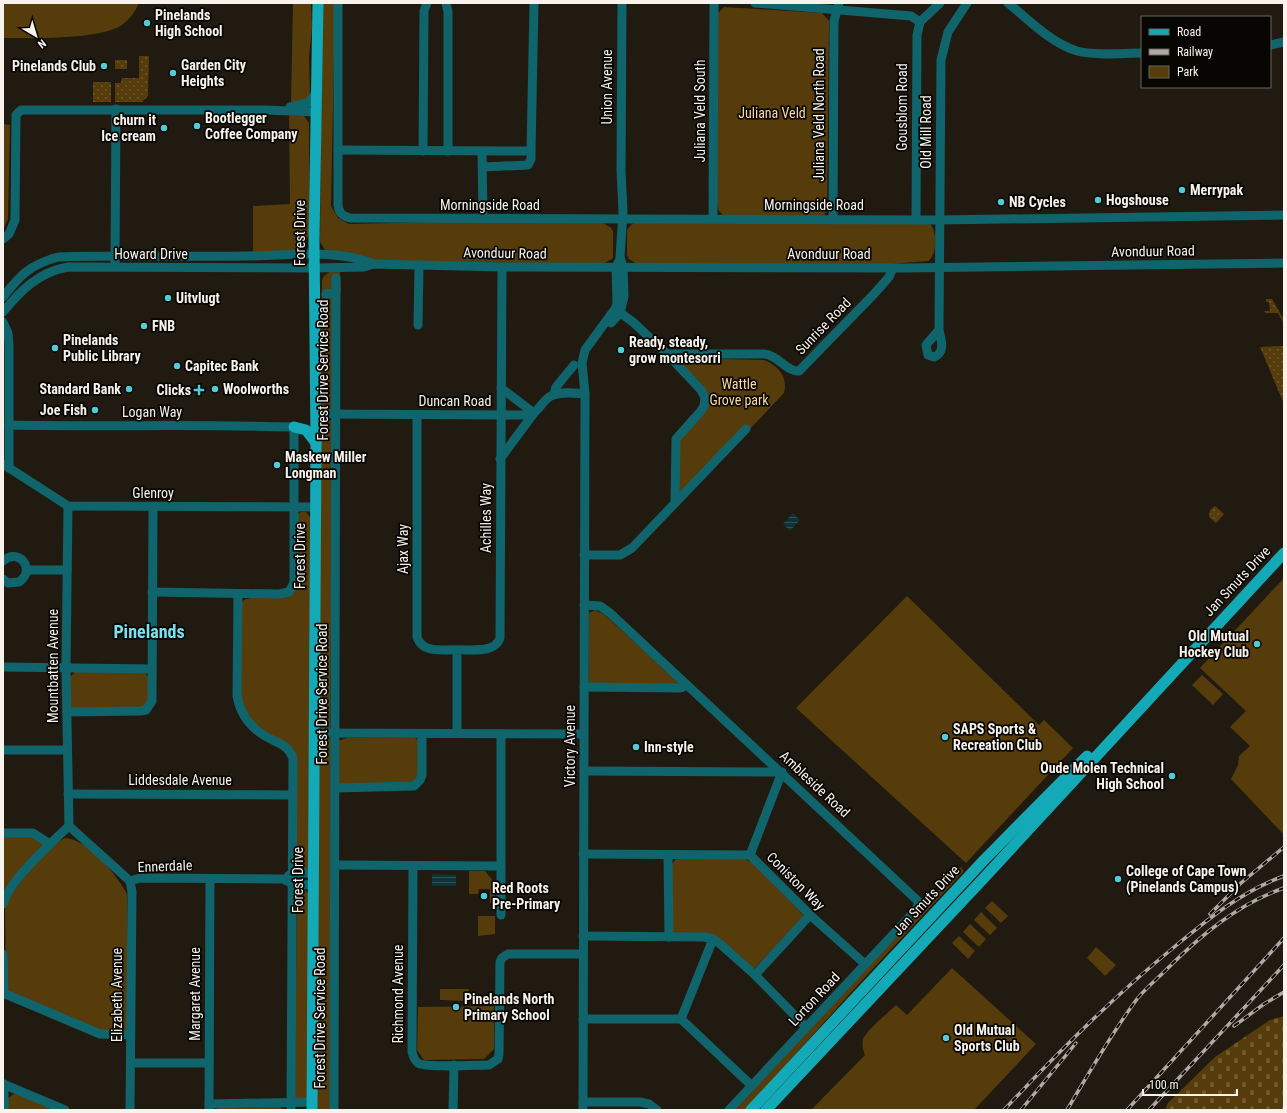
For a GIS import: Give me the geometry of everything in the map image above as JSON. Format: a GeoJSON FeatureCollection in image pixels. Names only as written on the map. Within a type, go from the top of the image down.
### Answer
{"type":"FeatureCollection","features":[{"type":"Feature","properties":{"kind":"main road","name":"Forest Drive"},"geometry":{"type":"LineString","coordinates":[[312,1106],[316,507],[315,254],[318,3]]}},
{"type":"Feature","properties":{"kind":"main road"},"geometry":{"type":"LineString","coordinates":[[294,427],[306,430],[316,443]]}},
{"type":"Feature","properties":{"kind":"main road","name":"Jan Smuts Drive"},"geometry":{"type":"LineString","coordinates":[[766,1110],[1105,748],[1130,718],[1284,552]]}},
{"type":"Feature","properties":{"kind":"main road","name":"Jan Smuts Drive"},"geometry":{"type":"LineString","coordinates":[[751,1110],[994,849],[1099,745],[1130,718]]}},
{"type":"Feature","properties":{"kind":"street"},"geometry":{"type":"LineString","coordinates":[[338,3],[338,150],[482,152],[531,151]]}},
{"type":"Feature","properties":{"kind":"street"},"geometry":{"type":"LineString","coordinates":[[424,151],[424,11],[427,3]]}},
{"type":"Feature","properties":{"kind":"street"},"geometry":{"type":"LineString","coordinates":[[446,3],[448,12],[448,151]]}},
{"type":"Feature","properties":{"kind":"street"},"geometry":{"type":"LineString","coordinates":[[483,166],[528,165],[531,159],[534,3]]}},
{"type":"Feature","properties":{"kind":"street","name":"Union Avenue"},"geometry":{"type":"LineString","coordinates":[[620,264],[622,3]]}},
{"type":"Feature","properties":{"kind":"street","name":"Juliana Veld South"},"geometry":{"type":"LineString","coordinates":[[714,3],[714,219]]}},
{"type":"Feature","properties":{"kind":"street"},"geometry":{"type":"LineString","coordinates":[[755,3],[838,7],[912,16],[920,22],[940,3]]}},
{"type":"Feature","properties":{"kind":"street","name":"Old Mill Road"},"geometry":{"type":"LineString","coordinates":[[939,330],[942,53],[948,32],[967,3]]}},
{"type":"Feature","properties":{"kind":"street"},"geometry":{"type":"LineString","coordinates":[[1008,3],[1050,37],[1077,51],[1095,54],[1141,53]]}},
{"type":"Feature","properties":{"kind":"street","name":"Juliana Veld North Road"},"geometry":{"type":"LineString","coordinates":[[832,220],[834,21],[838,7]]}},
{"type":"Feature","properties":{"kind":"street","name":"Gousblom Road"},"geometry":{"type":"LineString","coordinates":[[916,220],[917,35],[920,22]]}},
{"type":"Feature","properties":{"kind":"street"},"geometry":{"type":"LineString","coordinates":[[1271,45],[1284,42]]}},
{"type":"Feature","properties":{"kind":"street"},"geometry":{"type":"LineString","coordinates":[[269,110],[305,104],[311,101],[316,93]]}},
{"type":"Feature","properties":{"kind":"street"},"geometry":{"type":"LineString","coordinates":[[3,239],[9,234],[15,220],[16,115],[18,111],[23,109],[116,109],[269,110],[316,112]]}},
{"type":"Feature","properties":{"kind":"street"},"geometry":{"type":"LineString","coordinates":[[116,109],[116,268]]}},
{"type":"Feature","properties":{"kind":"street","name":"Morningside Road"},"geometry":{"type":"LineString","coordinates":[[338,150],[339,212],[344,217],[350,218],[940,220],[1284,215]]}},
{"type":"Feature","properties":{"kind":"street"},"geometry":{"type":"LineString","coordinates":[[482,152],[483,218]]}},
{"type":"Feature","properties":{"kind":"street","name":"Howard Drive"},"geometry":{"type":"LineString","coordinates":[[3,297],[19,277],[40,262],[58,257],[276,256],[315,254]]}},
{"type":"Feature","properties":{"kind":"street","name":"Avonduur Road"},"geometry":{"type":"LineString","coordinates":[[315,254],[332,254],[363,260],[374,264],[502,267],[620,264],[939,268],[1284,263]]}},
{"type":"Feature","properties":{"kind":"street","name":"Avonduur Road"},"geometry":{"type":"LineString","coordinates":[[315,268],[364,267],[374,264]]}},
{"type":"Feature","properties":{"kind":"street"},"geometry":{"type":"LineString","coordinates":[[620,264],[617,311],[634,322],[667,354],[701,390],[705,398],[704,406],[700,412],[676,439],[675,502]]}},
{"type":"Feature","properties":{"kind":"street"},"geometry":{"type":"LineString","coordinates":[[418,325],[419,266]]}},
{"type":"Feature","properties":{"kind":"street","name":"Howard Drive"},"geometry":{"type":"LineString","coordinates":[[3,312],[25,287],[45,273],[68,267],[315,268]]}},
{"type":"Feature","properties":{"kind":"street","name":"Achilles Way"},"geometry":{"type":"LineString","coordinates":[[457,650],[492,648],[498,643],[500,638],[502,267]]}},
{"type":"Feature","properties":{"kind":"street","name":"Sunrise Road"},"geometry":{"type":"LineString","coordinates":[[667,354],[765,354],[778,359],[790,370],[798,371],[874,294],[889,277],[893,268]]}},
{"type":"Feature","properties":{"kind":"street","name":"Forest Drive Service Road"},"geometry":{"type":"LineString","coordinates":[[334,1110],[337,414],[336,278]]}},
{"type":"Feature","properties":{"kind":"street"},"geometry":{"type":"LineString","coordinates":[[326,294],[336,293]]}},
{"type":"Feature","properties":{"kind":"street","name":"Victory Avenue"},"geometry":{"type":"LineString","coordinates":[[583,1106],[585,383],[582,363],[585,350],[617,311]]}},
{"type":"Feature","properties":{"kind":"street"},"geometry":{"type":"LineString","coordinates":[[3,322],[9,340],[9,425],[6,466],[68,506]]}},
{"type":"Feature","properties":{"kind":"street"},"geometry":{"type":"LineString","coordinates":[[554,394],[556,387],[574,365]]}},
{"type":"Feature","properties":{"kind":"street"},"geometry":{"type":"LineString","coordinates":[[501,388],[534,414]]}},
{"type":"Feature","properties":{"kind":"street"},"geometry":{"type":"LineString","coordinates":[[500,458],[546,399],[554,394],[585,394]]}},
{"type":"Feature","properties":{"kind":"street","name":"Duncan Road"},"geometry":{"type":"LineString","coordinates":[[316,414],[534,414]]}},
{"type":"Feature","properties":{"kind":"street","name":"Ajax Way"},"geometry":{"type":"LineString","coordinates":[[417,415],[417,637],[419,642],[428,649],[457,650]]}},
{"type":"Feature","properties":{"kind":"street","name":"Logan Way"},"geometry":{"type":"LineString","coordinates":[[9,425],[248,425],[294,427]]}},
{"type":"Feature","properties":{"kind":"street","name":"Forest Drive Service Road"},"geometry":{"type":"LineString","coordinates":[[292,1107],[293,758],[290,750],[257,730],[243,715],[237,696],[238,594],[285,594],[290,592],[294,583],[294,427]]}},
{"type":"Feature","properties":{"kind":"street"},"geometry":{"type":"LineString","coordinates":[[584,555],[612,556],[626,553],[746,429]]}},
{"type":"Feature","properties":{"kind":"street","name":"Glenroy"},"geometry":{"type":"LineString","coordinates":[[68,506],[153,508],[316,507]]}},
{"type":"Feature","properties":{"kind":"street","name":"Mountbatten Avenue"},"geometry":{"type":"LineString","coordinates":[[68,506],[66,570],[66,669],[69,826]]}},
{"type":"Feature","properties":{"kind":"street"},"geometry":{"type":"LineString","coordinates":[[67,712],[146,710],[152,701],[153,508]]}},
{"type":"Feature","properties":{"kind":"street"},"geometry":{"type":"LineString","coordinates":[[3,560],[10,556],[16,556],[22,559],[27,570],[23,579],[19,582],[8,583],[3,579]]}},
{"type":"Feature","properties":{"kind":"street"},"geometry":{"type":"LineString","coordinates":[[27,570],[66,570]]}},
{"type":"Feature","properties":{"kind":"street"},"geometry":{"type":"LineString","coordinates":[[152,592],[238,594]]}},
{"type":"Feature","properties":{"kind":"street","name":"Ambleside Road"},"geometry":{"type":"LineString","coordinates":[[584,605],[600,606],[605,609],[914,896],[918,901],[918,906]]}},
{"type":"Feature","properties":{"kind":"street"},"geometry":{"type":"LineString","coordinates":[[457,650],[457,734]]}},
{"type":"Feature","properties":{"kind":"street"},"geometry":{"type":"LineString","coordinates":[[3,667],[151,669]]}},
{"type":"Feature","properties":{"kind":"street"},"geometry":{"type":"LineString","coordinates":[[584,687],[681,688],[687,685]]}},
{"type":"Feature","properties":{"kind":"street"},"geometry":{"type":"LineString","coordinates":[[314,733],[584,734]]}},
{"type":"Feature","properties":{"kind":"street"},"geometry":{"type":"LineString","coordinates":[[336,788],[414,786],[422,776],[422,734]]}},
{"type":"Feature","properties":{"kind":"street"},"geometry":{"type":"LineString","coordinates":[[501,734],[501,915]]}},
{"type":"Feature","properties":{"kind":"street"},"geometry":{"type":"LineString","coordinates":[[3,750],[67,750]]}},
{"type":"Feature","properties":{"kind":"street"},"geometry":{"type":"LineString","coordinates":[[584,771],[782,772],[750,855]]}},
{"type":"Feature","properties":{"kind":"street","name":"Liddesdale Avenue"},"geometry":{"type":"LineString","coordinates":[[68,794],[292,795]]}},
{"type":"Feature","properties":{"kind":"street"},"geometry":{"type":"LineString","coordinates":[[3,904],[8,892],[50,844],[69,826]]}},
{"type":"Feature","properties":{"kind":"street","name":"Ennerdale"},"geometry":{"type":"LineString","coordinates":[[69,826],[130,881],[140,878],[283,879],[293,884],[313,885]]}},
{"type":"Feature","properties":{"kind":"street"},"geometry":{"type":"LineString","coordinates":[[3,833],[33,833],[50,844]]}},
{"type":"Feature","properties":{"kind":"street","name":"Coniston Way"},"geometry":{"type":"LineString","coordinates":[[583,854],[750,855],[810,915],[865,964]]}},
{"type":"Feature","properties":{"kind":"street"},"geometry":{"type":"LineString","coordinates":[[668,854],[669,937]]}},
{"type":"Feature","properties":{"kind":"street"},"geometry":{"type":"LineString","coordinates":[[335,865],[413,867],[500,866]]}},
{"type":"Feature","properties":{"kind":"street","name":"Richmond Avenue"},"geometry":{"type":"LineString","coordinates":[[413,867],[413,1058],[423,1065],[454,1065]]}},
{"type":"Feature","properties":{"kind":"street"},"geometry":{"type":"LineString","coordinates":[[283,879],[292,873],[313,873]]}},
{"type":"Feature","properties":{"kind":"street","name":"Margaret Avenue"},"geometry":{"type":"LineString","coordinates":[[209,1107],[210,879]]}},
{"type":"Feature","properties":{"kind":"street","name":"Elizabeth Avenue"},"geometry":{"type":"LineString","coordinates":[[130,881],[132,892],[130,1110]]}},
{"type":"Feature","properties":{"kind":"street","name":"Lorton Road"},"geometry":{"type":"LineString","coordinates":[[729,1110],[918,906]]}},
{"type":"Feature","properties":{"kind":"street"},"geometry":{"type":"LineString","coordinates":[[755,975],[810,915]]}},
{"type":"Feature","properties":{"kind":"street"},"geometry":{"type":"LineString","coordinates":[[583,936],[704,937],[713,939],[755,975],[806,1027]]}},
{"type":"Feature","properties":{"kind":"street"},"geometry":{"type":"LineString","coordinates":[[681,1019],[713,939]]}},
{"type":"Feature","properties":{"kind":"street"},"geometry":{"type":"LineString","coordinates":[[3,954],[4,994],[100,1034],[109,1036],[130,1035]]}},
{"type":"Feature","properties":{"kind":"street"},"geometry":{"type":"LineString","coordinates":[[453,1110],[454,1065],[489,1065],[498,1059],[500,962],[505,955],[583,954]]}},
{"type":"Feature","properties":{"kind":"street"},"geometry":{"type":"LineString","coordinates":[[583,1019],[681,1019],[752,1086]]}},
{"type":"Feature","properties":{"kind":"street"},"geometry":{"type":"LineString","coordinates":[[131,1063],[209,1063]]}},
{"type":"Feature","properties":{"kind":"street"},"geometry":{"type":"LineString","coordinates":[[4,1110],[3,1084],[65,1110]]}},
{"type":"Feature","properties":{"kind":"street"},"geometry":{"type":"LineString","coordinates":[[583,1106],[640,1102],[649,1104],[657,1110]]}},
{"type":"Feature","properties":{"kind":"street"},"geometry":{"type":"LineString","coordinates":[[209,1107],[312,1106]]}},
{"type":"Feature","properties":{"kind":"green space"},"geometry":{"type":"Polygon","coordinates":[[[3,3],[139,3],[134,12],[122,25],[112,30],[82,36],[3,38],[3,3]]]}},
{"type":"Feature","properties":{"kind":"green space"},"geometry":{"type":"Polygon","coordinates":[[[293,3],[311,3],[312,28],[309,57],[310,97],[307,100],[291,104],[293,3]]]}},
{"type":"Feature","properties":{"kind":"green space"},"geometry":{"type":"Polygon","coordinates":[[[322,3],[335,3],[331,206],[338,218],[349,224],[483,221],[601,222],[610,227],[613,231],[613,258],[603,264],[381,261],[325,250],[320,242],[322,3]]]}},
{"type":"Feature","properties":{"kind":"green space","name":"Juliana Veld"},"geometry":{"type":"Polygon","coordinates":[[[724,7],[822,13],[829,21],[827,211],[824,215],[723,215],[719,211],[717,205],[716,15],[724,7]]]}},
{"type":"Feature","properties":{"kind":"green space"},"geometry":{"type":"Polygon","coordinates":[[[139,56],[149,56],[148,96],[142,102],[115,102],[115,83],[121,83],[122,78],[139,78],[139,56]]]}},
{"type":"Feature","properties":{"kind":"green space"},"geometry":{"type":"Polygon","coordinates":[[[115,60],[127,60],[127,69],[115,69],[115,60]]]}},
{"type":"Feature","properties":{"kind":"green space"},"geometry":{"type":"Polygon","coordinates":[[[93,82],[111,82],[111,102],[93,102],[93,82]]]}},
{"type":"Feature","properties":{"kind":"green space"},"geometry":{"type":"Polygon","coordinates":[[[289,115],[304,116],[309,123],[309,234],[304,246],[296,251],[253,254],[253,206],[290,204],[289,115]]]}},
{"type":"Feature","properties":{"kind":"green space"},"geometry":{"type":"Polygon","coordinates":[[[3,124],[10,125],[8,219],[3,230],[3,124]]]}},
{"type":"Feature","properties":{"kind":"green space"},"geometry":{"type":"Polygon","coordinates":[[[636,222],[929,223],[934,231],[935,249],[928,261],[879,265],[637,264],[629,259],[627,255],[627,230],[636,222]]]}},
{"type":"Feature","properties":{"kind":"green space"},"geometry":{"type":"Polygon","coordinates":[[[331,271],[340,271],[341,291],[334,291],[333,410],[322,410],[319,407],[322,280],[324,276],[331,271]]]}},
{"type":"Feature","properties":{"kind":"green space"},"geometry":{"type":"Polygon","coordinates":[[[1266,299],[1272,299],[1284,320],[1284,324],[1278,313],[1265,313],[1264,311],[1270,311],[1269,302],[1266,302],[1266,299]]]}},
{"type":"Feature","properties":{"kind":"green space"},"geometry":{"type":"Polygon","coordinates":[[[1284,346],[1284,404],[1260,347],[1284,346]]]}},
{"type":"Feature","properties":{"kind":"green space","name":"Wattle Grove park"},"geometry":{"type":"Polygon","coordinates":[[[678,358],[764,360],[774,365],[778,369],[785,382],[784,393],[715,466],[680,492],[678,491],[679,441],[707,402],[677,360],[678,358]]]}},
{"type":"Feature","properties":{"kind":"green space"},"geometry":{"type":"Polygon","coordinates":[[[324,418],[333,421],[330,729],[319,729],[321,420],[324,418]]]}},
{"type":"Feature","properties":{"kind":"green space"},"geometry":{"type":"Polygon","coordinates":[[[1215,506],[1224,514],[1216,523],[1209,517],[1210,510],[1215,506]]]}},
{"type":"Feature","properties":{"kind":"green space"},"geometry":{"type":"Polygon","coordinates":[[[301,512],[306,512],[311,518],[308,869],[297,871],[295,760],[263,736],[240,702],[241,602],[245,599],[257,597],[277,597],[289,594],[298,514],[301,512]]]}},
{"type":"Feature","properties":{"kind":"green space"},"geometry":{"type":"Polygon","coordinates":[[[1284,578],[1284,835],[1231,779],[1238,765],[1239,756],[1250,746],[1230,727],[1246,711],[1200,668],[1284,578]]]}},
{"type":"Feature","properties":{"kind":"green space","name":"SAPS Sports & Recreation Club"},"geometry":{"type":"Polygon","coordinates":[[[907,596],[1039,725],[1044,720],[1073,748],[966,863],[796,708],[907,596]]]}},
{"type":"Feature","properties":{"kind":"green space"},"geometry":{"type":"Polygon","coordinates":[[[595,610],[605,615],[678,682],[678,685],[589,683],[589,613],[595,610]]]}},
{"type":"Feature","properties":{"kind":"green space"},"geometry":{"type":"Polygon","coordinates":[[[76,671],[144,671],[149,678],[149,704],[146,707],[70,709],[70,677],[76,671]]]}},
{"type":"Feature","properties":{"kind":"green space"},"geometry":{"type":"Polygon","coordinates":[[[1202,675],[1223,694],[1213,705],[1192,685],[1202,675]]]}},
{"type":"Feature","properties":{"kind":"green space"},"geometry":{"type":"Polygon","coordinates":[[[323,737],[331,739],[330,1110],[316,1110],[318,742],[323,737]]]}},
{"type":"Feature","properties":{"kind":"green space"},"geometry":{"type":"Polygon","coordinates":[[[346,738],[415,738],[418,740],[419,781],[416,784],[339,787],[338,741],[346,738]]]}},
{"type":"Feature","properties":{"kind":"green space"},"geometry":{"type":"Polygon","coordinates":[[[33,834],[45,845],[3,899],[3,835],[33,834]]]}},
{"type":"Feature","properties":{"kind":"green space"},"geometry":{"type":"Polygon","coordinates":[[[65,838],[82,844],[100,859],[123,886],[127,894],[127,1031],[111,1036],[12,996],[6,988],[5,906],[15,889],[31,868],[49,849],[65,838]]]}},
{"type":"Feature","properties":{"kind":"green space"},"geometry":{"type":"Polygon","coordinates":[[[676,859],[745,859],[753,863],[803,915],[803,918],[753,970],[718,940],[673,934],[671,865],[676,859]]]}},
{"type":"Feature","properties":{"kind":"green space"},"geometry":{"type":"Polygon","coordinates":[[[960,867],[964,871],[856,987],[745,1110],[735,1110],[960,867]]]}},
{"type":"Feature","properties":{"kind":"green space"},"geometry":{"type":"Polygon","coordinates":[[[469,871],[485,871],[495,883],[495,903],[490,903],[490,889],[479,889],[478,894],[469,894],[469,871]]]}},
{"type":"Feature","properties":{"kind":"green space"},"geometry":{"type":"Polygon","coordinates":[[[297,889],[304,889],[309,894],[307,1098],[295,1098],[297,889]]]}},
{"type":"Feature","properties":{"kind":"green space"},"geometry":{"type":"Polygon","coordinates":[[[992,901],[1008,916],[1001,923],[985,908],[992,901]]]}},
{"type":"Feature","properties":{"kind":"green space"},"geometry":{"type":"Polygon","coordinates":[[[981,912],[997,928],[990,935],[974,920],[981,912]]]}},
{"type":"Feature","properties":{"kind":"green space"},"geometry":{"type":"Polygon","coordinates":[[[478,916],[495,916],[495,934],[478,936],[478,916]]]}},
{"type":"Feature","properties":{"kind":"green space"},"geometry":{"type":"Polygon","coordinates":[[[970,924],[986,939],[979,947],[963,932],[970,924]]]}},
{"type":"Feature","properties":{"kind":"green space"},"geometry":{"type":"Polygon","coordinates":[[[959,936],[975,951],[968,959],[952,943],[959,936]]]}},
{"type":"Feature","properties":{"kind":"green space"},"geometry":{"type":"Polygon","coordinates":[[[1096,947],[1116,965],[1105,976],[1087,958],[1096,947]]]}},
{"type":"Feature","properties":{"kind":"green space","name":"Old Mutual Sports Club"},"geometry":{"type":"Polygon","coordinates":[[[952,968],[1036,1044],[974,1110],[811,1110],[865,1055],[863,1039],[873,1027],[896,1005],[907,1015],[952,968]]]}},
{"type":"Feature","properties":{"kind":"green space"},"geometry":{"type":"Polygon","coordinates":[[[440,989],[469,989],[469,999],[467,1001],[440,1000],[440,989]]]}},
{"type":"Feature","properties":{"kind":"green space"},"geometry":{"type":"Polygon","coordinates":[[[494,1006],[494,1049],[484,1059],[424,1060],[417,1050],[418,1007],[494,1006]]]}},
{"type":"Feature","properties":{"kind":"green space"},"geometry":{"type":"Polygon","coordinates":[[[1284,1016],[1284,1110],[1165,1110],[1168,1103],[1215,1057],[1270,1020],[1284,1016]]]}},
{"type":"Feature","properties":{"kind":"green space"},"geometry":{"type":"Polygon","coordinates":[[[15,1093],[56,1110],[6,1110],[7,1099],[15,1093]]]}},
{"type":"Feature","properties":{"kind":"green space"},"geometry":{"type":"Polygon","coordinates":[[[280,1107],[285,1110],[213,1110],[218,1108],[280,1107]]]}},
{"type":"Feature","properties":{"kind":"water"},"geometry":{"type":"Polygon","coordinates":[[[793,513],[800,520],[790,531],[783,524],[793,513]]]}},
{"type":"Feature","properties":{"kind":"water"},"geometry":{"type":"Polygon","coordinates":[[[432,874],[456,875],[456,886],[432,886],[432,874]]]}},
{"type":"Feature","properties":{"kind":"railway"},"geometry":{"type":"LineString","coordinates":[[1210,914],[1241,883],[1284,847]]}},
{"type":"Feature","properties":{"kind":"railway"},"geometry":{"type":"LineString","coordinates":[[1004,1110],[1086,1026],[1150,967],[1212,917],[1239,898],[1284,876]]}},
{"type":"Feature","properties":{"kind":"railway"},"geometry":{"type":"LineString","coordinates":[[1067,1110],[1118,1026],[1144,991],[1193,944],[1221,922],[1251,903],[1284,888]]}},
{"type":"Feature","properties":{"kind":"railway"},"geometry":{"type":"LineString","coordinates":[[1127,1110],[1284,938]]}},
{"type":"Feature","properties":{"kind":"railway"},"geometry":{"type":"LineString","coordinates":[[1149,1110],[1284,965]]}},
{"type":"Feature","properties":{"kind":"railway"},"geometry":{"type":"LineString","coordinates":[[1234,1026],[1264,1004],[1284,992]]}},
{"type":"Feature","properties":{"kind":"railway"},"geometry":{"type":"LineString","coordinates":[[1021,1110],[1076,1043]]}},
{"type":"Feature","properties":{"kind":"place","name":"Pinelands High School"},"geometry":{"type":"Point","coordinates":[147,23]}},
{"type":"Feature","properties":{"kind":"place","name":"Pinelands Club"},"geometry":{"type":"Point","coordinates":[104,66]}},
{"type":"Feature","properties":{"kind":"place","name":"Garden City Heights"},"geometry":{"type":"Point","coordinates":[173,73]}},
{"type":"Feature","properties":{"kind":"place","name":"Bootlegger Coffee Company"},"geometry":{"type":"Point","coordinates":[197,126]}},
{"type":"Feature","properties":{"kind":"place","name":"churn it Ice cream"},"geometry":{"type":"Point","coordinates":[164,128]}},
{"type":"Feature","properties":{"kind":"place","name":"Merrypak"},"geometry":{"type":"Point","coordinates":[1182,190]}},
{"type":"Feature","properties":{"kind":"place","name":"Hogshouse"},"geometry":{"type":"Point","coordinates":[1098,200]}},
{"type":"Feature","properties":{"kind":"place","name":"NB Cycles"},"geometry":{"type":"Point","coordinates":[1001,202]}},
{"type":"Feature","properties":{"kind":"place","name":"Uitvlugt"},"geometry":{"type":"Point","coordinates":[168,298]}},
{"type":"Feature","properties":{"kind":"place","name":"FNB"},"geometry":{"type":"Point","coordinates":[144,326]}},
{"type":"Feature","properties":{"kind":"place","name":"Pinelands Public Library"},"geometry":{"type":"Point","coordinates":[55,348]}},
{"type":"Feature","properties":{"kind":"place","name":"Ready, steady, grow montesorri"},"geometry":{"type":"Point","coordinates":[621,350]}},
{"type":"Feature","properties":{"kind":"place","name":"Capitec Bank"},"geometry":{"type":"Point","coordinates":[177,366]}},
{"type":"Feature","properties":{"kind":"place","name":"Standard Bank"},"geometry":{"type":"Point","coordinates":[129,389]}},
{"type":"Feature","properties":{"kind":"place","name":"Woolworths"},"geometry":{"type":"Point","coordinates":[215,389]}},
{"type":"Feature","properties":{"kind":"place","name":"Clicks"},"geometry":{"type":"Point","coordinates":[199,390]}},
{"type":"Feature","properties":{"kind":"place","name":"Joe Fish"},"geometry":{"type":"Point","coordinates":[95,410]}},
{"type":"Feature","properties":{"kind":"place","name":"Maskew Miller Longman"},"geometry":{"type":"Point","coordinates":[277,465]}},
{"type":"Feature","properties":{"kind":"place","name":"Old Mutual Hockey Club"},"geometry":{"type":"Point","coordinates":[1257,644]}},
{"type":"Feature","properties":{"kind":"place","name":"SAPS Sports & Recreation Club"},"geometry":{"type":"Point","coordinates":[945,737]}},
{"type":"Feature","properties":{"kind":"place","name":"Inn-style"},"geometry":{"type":"Point","coordinates":[636,747]}},
{"type":"Feature","properties":{"kind":"place","name":"Oude Molen Technical High School"},"geometry":{"type":"Point","coordinates":[1172,776]}},
{"type":"Feature","properties":{"kind":"place","name":"College of Cape Town (Pinelands Campus)"},"geometry":{"type":"Point","coordinates":[1118,879]}},
{"type":"Feature","properties":{"kind":"place","name":"Red Roots Pre-Primary"},"geometry":{"type":"Point","coordinates":[484,896]}},
{"type":"Feature","properties":{"kind":"place","name":"Pinelands North Primary School"},"geometry":{"type":"Point","coordinates":[456,1007]}},
{"type":"Feature","properties":{"kind":"place","name":"Old Mutual Sports Club"},"geometry":{"type":"Point","coordinates":[946,1038]}},
{"type":"Feature","properties":{"kind":"district","name":"Pinelands"},"geometry":{"type":"Point","coordinates":[149,631]}}]}
